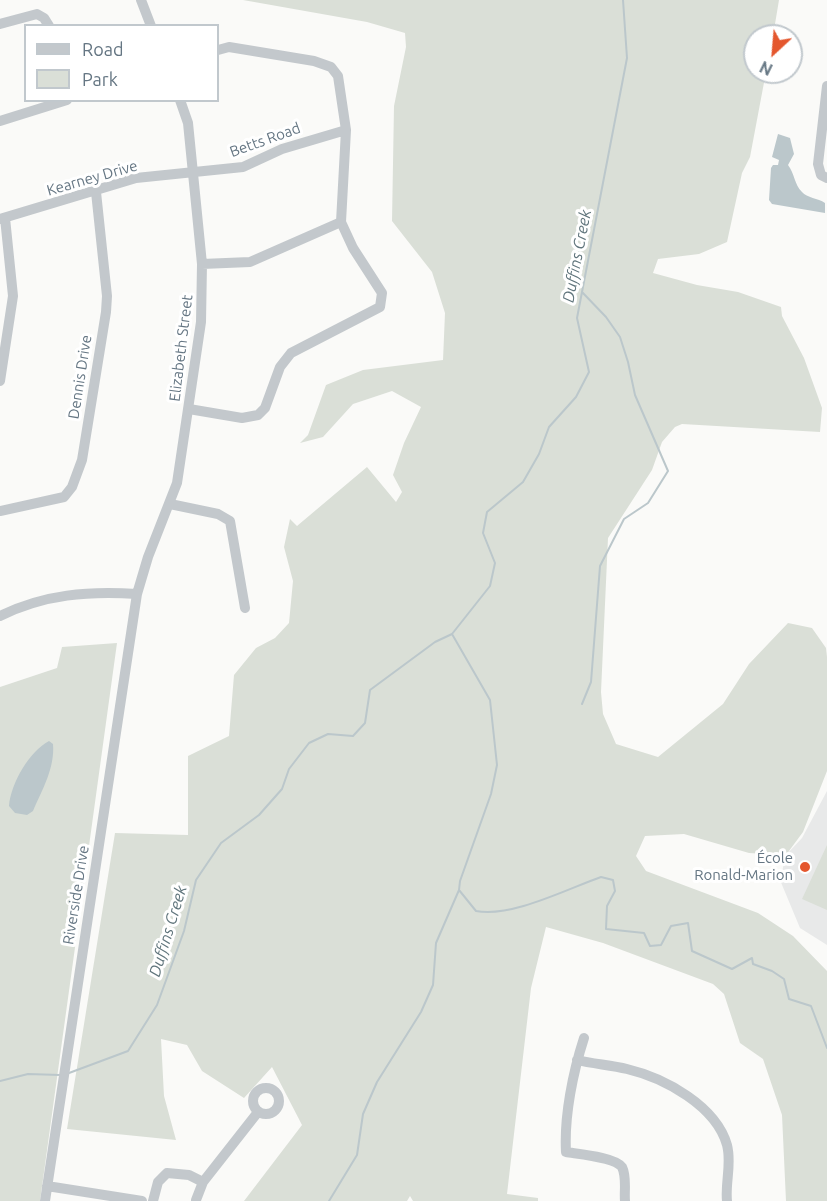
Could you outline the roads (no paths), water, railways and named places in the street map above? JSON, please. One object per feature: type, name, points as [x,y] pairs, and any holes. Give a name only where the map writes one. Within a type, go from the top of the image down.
[{"type":"street","points":[[141,0],[151,24]]},
{"type":"street","points":[[0,24],[37,14],[44,18],[48,24]]},
{"type":"street","points":[[189,409],[242,418],[258,415],[265,408],[280,367],[291,353],[380,307],[382,293],[353,248],[341,222],[346,130],[338,76],[331,67],[314,61],[229,47],[219,50]]},
{"type":"street","points":[[827,86],[818,164],[821,175],[827,178]]},
{"type":"street","points":[[0,121],[61,102]]},
{"type":"street","name":"Elizabeth Street","points":[[137,594],[148,556],[177,483],[201,322],[202,264],[188,123],[181,102]]},
{"type":"street","name":"Betts Road","points":[[193,172],[243,167],[282,148],[346,130]]},
{"type":"street","name":"Kearney Drive","points":[[2,218],[96,192],[136,178],[193,172]]},
{"type":"street","name":"Dennis Drive","points":[[0,511],[64,497],[72,487],[82,460],[106,296],[96,192]]},
{"type":"street","points":[[0,381],[13,296],[2,218]]},
{"type":"street","points":[[202,264],[250,262],[341,222]]},
{"type":"street","points":[[170,504],[218,514],[230,521],[245,608]]},
{"type":"street","points":[[0,616],[21,606],[54,596],[96,592],[137,594]]},
{"type":"street","name":"Riverside Drive","points":[[45,1201],[137,594]]},
{"type":"street","points":[[585,1038],[577,1060],[565,1139],[566,1152],[614,1161],[621,1167],[625,1179],[625,1201]]},
{"type":"street","points":[[577,1060],[644,1074],[669,1085],[706,1111],[720,1126],[727,1144],[730,1157],[727,1201]]},
{"type":"street","points":[[196,1200],[203,1182],[258,1112]]},
{"type":"street","points":[[153,1201],[158,1182],[166,1173],[189,1175],[203,1182]]},
{"type":"street","points":[[47,1186],[142,1201]]},
{"type":"waterway","name":"Duffins Creek","points":[[69,1073],[128,1051],[157,1005],[184,931],[196,880],[221,843],[259,815],[282,789],[289,769],[309,743],[328,734],[353,736],[365,723],[370,690],[435,642],[452,634],[490,586],[495,563],[483,533],[487,512],[523,482],[539,454],[549,427],[576,397],[589,372],[577,318],[627,58],[623,0]]},
{"type":"waterway","points":[[582,292],[606,317],[620,337],[635,395],[668,471],[648,503],[624,519],[600,566],[591,682],[582,704]]},
{"type":"waterway","points":[[329,1201],[357,1155],[363,1114],[377,1082],[421,1012],[433,985],[436,943],[459,890],[460,881],[491,794],[497,765],[490,700],[452,634]]},
{"type":"waterway","points":[[459,890],[476,911],[490,912],[522,906],[601,877],[613,880],[615,891],[607,906],[606,929],[644,933],[650,946],[661,945],[671,926],[688,923],[692,951],[732,969],[752,958],[753,964],[772,971],[784,979],[789,999],[811,1006],[827,1048]]},
{"type":"waterway","name":"Duffins Creek","points":[[0,1081],[28,1074],[60,1075]]},
{"type":"place","name":"École Ronald-Marion","points":[[805,867]]}]
